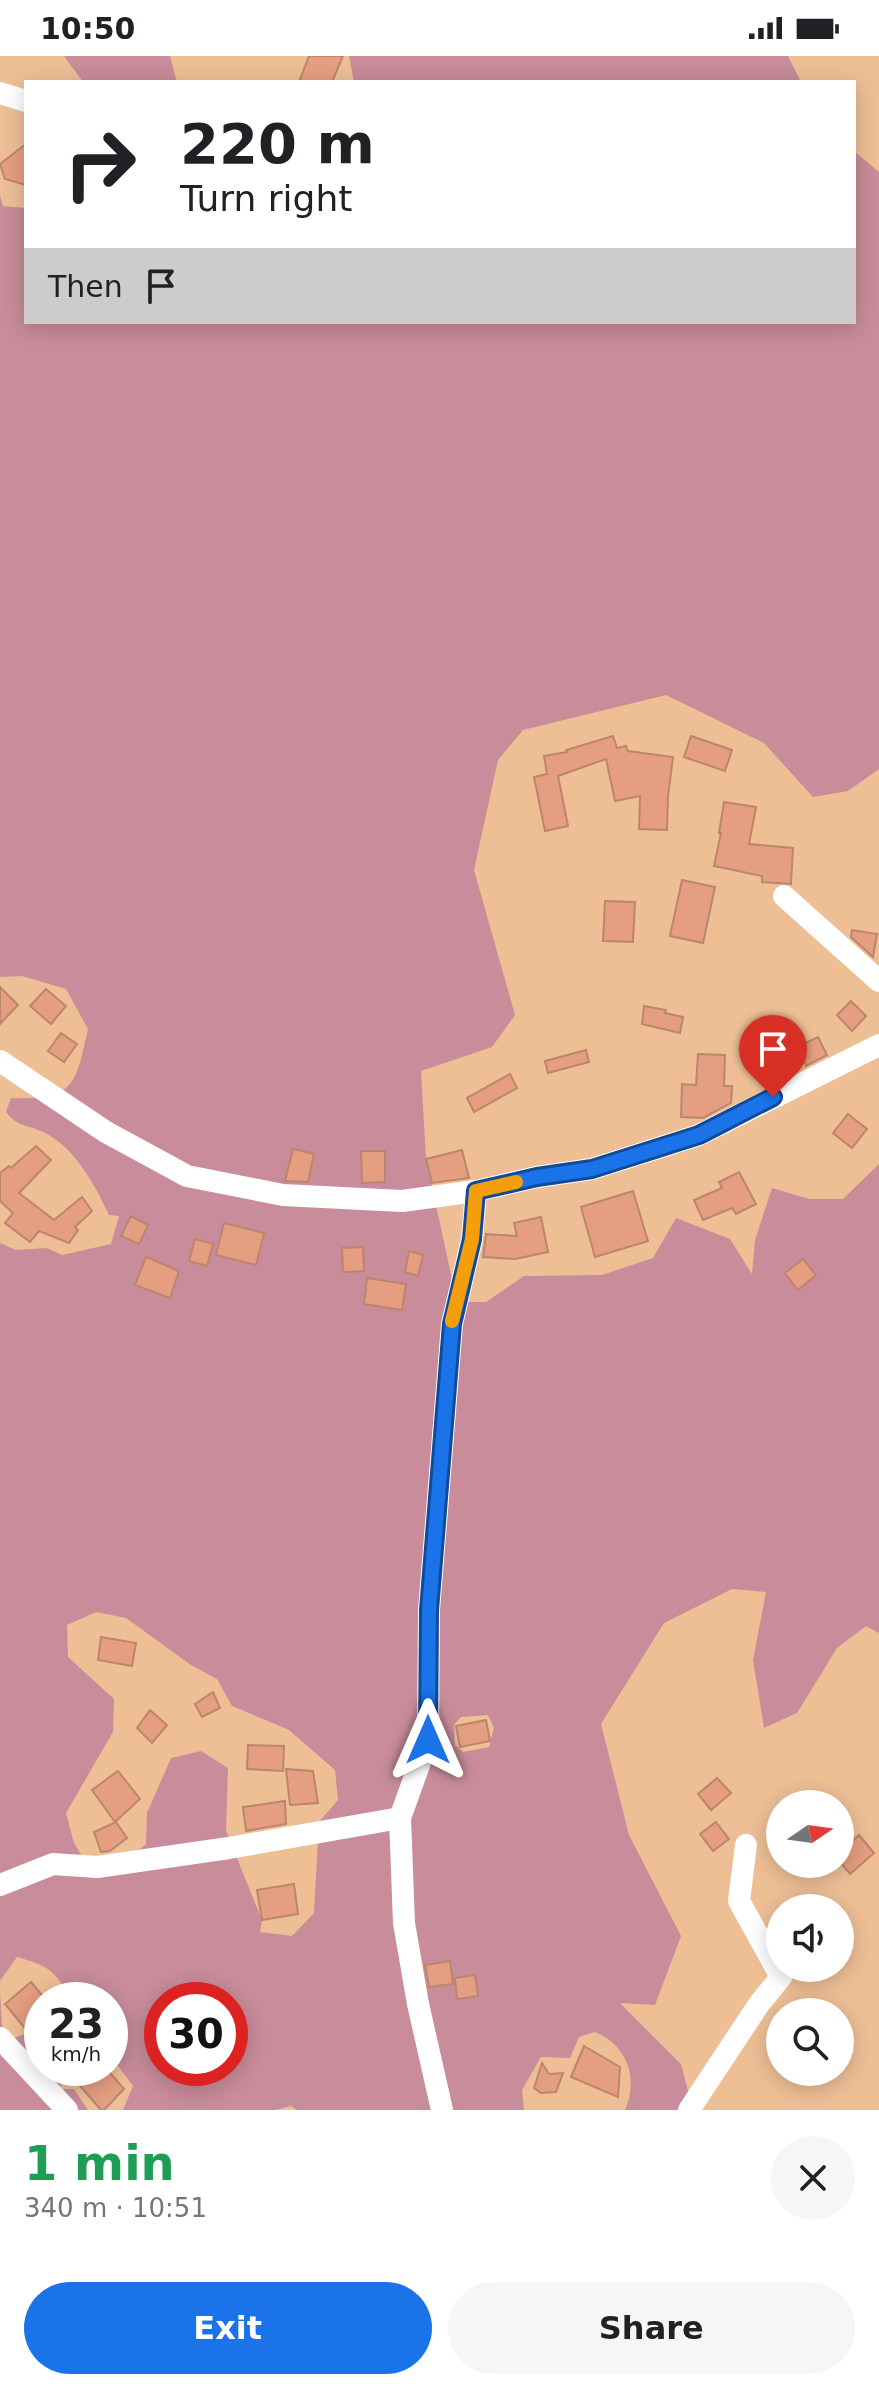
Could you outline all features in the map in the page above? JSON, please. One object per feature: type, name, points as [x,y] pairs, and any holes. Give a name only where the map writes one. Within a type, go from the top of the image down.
[{"type":"street","points":[[0,93],[24,100]]},
{"type":"street","points":[[784,896],[879,981]]},
{"type":"street","points":[[0,1061],[106,1132],[187,1176],[283,1195],[402,1201],[476,1191],[592,1169],[699,1135],[879,1045]]},
{"type":"street","points":[[442,2110],[418,2004],[404,1923],[400,1818],[428,1740],[429,1610],[452,1324],[472,1239],[476,1191]]},
{"type":"street","points":[[0,1885],[53,1864],[97,1867],[400,1818]]},
{"type":"street","points":[[689,2110],[759,2004],[781,1977],[739,1901],[746,1845]]},
{"type":"street","points":[[0,2038],[67,2110]]},
{"type":"shaded area","points":[[64,56],[170,56],[176,80],[82,80]]},
{"type":"shaded area","points":[[349,56],[788,56],[800,80],[354,80]]},
{"type":"shaded area","points":[[856,153],[879,172],[879,769],[848,791],[813,797],[764,743],[666,695],[523,730],[498,760],[474,870],[515,1015],[492,1047],[421,1071],[426,1159],[457,1302],[486,1302],[524,1276],[602,1275],[653,1258],[676,1218],[730,1239],[752,1274],[755,1240],[772,1188],[809,1199],[843,1199],[879,1164],[879,1633],[866,1626],[837,1648],[797,1713],[764,1728],[753,1660],[766,1592],[732,1589],[664,1623],[601,1724],[629,1835],[681,1936],[655,2005],[620,2003],[681,2064],[693,2110],[625,2110],[631,2086],[627,2064],[615,2045],[595,2032],[579,2037],[570,2058],[541,2057],[522,2090],[524,2110],[297,2110],[291,2106],[275,2110],[123,2110],[133,2086],[128,2079],[128,1982],[60,1982],[49,1970],[17,1957],[0,1981],[0,1243],[16,1250],[47,1248],[62,1255],[111,1244],[119,1216],[109,1215],[90,1180],[65,1147],[43,1132],[19,1123],[6,1112],[11,1098],[48,1096],[69,1086],[79,1064],[88,1029],[66,989],[22,976],[0,977],[0,196],[3,206],[24,208],[24,324],[856,324]],"holes":[[[96,1612],[126,1618],[191,1665],[217,1679],[232,1706],[289,1730],[335,1770],[338,1800],[319,1822],[314,1913],[292,1936],[260,1932],[262,1920],[226,1831],[228,1768],[201,1751],[171,1758],[147,1813],[146,1844],[123,1863],[91,1871],[74,1843],[66,1813],[113,1732],[114,1699],[68,1657],[67,1625]],[[488,1715],[494,1728],[489,1747],[463,1752],[455,1745],[454,1725],[461,1717]]]},
{"type":"shaded area","points":[[0,1991],[2,2026],[11,2039],[24,2034],[24,2086],[74,2089],[88,2110],[0,2110]]},
{"type":"building","points":[[309,56],[343,56],[333,80],[300,80]]},
{"type":"building","points":[[24,146],[24,184],[5,179],[0,164]]},
{"type":"building","points":[[613,736],[617,748],[626,746],[628,751],[673,757],[667,830],[639,829],[640,796],[615,801],[606,759],[558,776],[568,826],[545,831],[534,777],[547,774],[544,756],[567,752]]},
{"type":"building","points":[[691,736],[732,750],[725,771],[684,757]]},
{"type":"building","points":[[724,802],[756,807],[749,844],[793,848],[791,884],[762,882],[762,876],[714,866]]},
{"type":"building","points":[[682,880],[715,887],[703,943],[670,936]]},
{"type":"building","points":[[605,901],[635,902],[633,942],[603,941]]},
{"type":"building","points":[[852,930],[877,934],[873,957],[851,937]]},
{"type":"building","points":[[0,987],[18,1005],[0,1024]]},
{"type":"building","points":[[46,989],[66,1006],[51,1024],[30,1006]]},
{"type":"building","points":[[851,1001],[866,1016],[852,1031],[837,1015]]},
{"type":"building","points":[[644,1006],[683,1017],[680,1033],[642,1024]]},
{"type":"building","points":[[61,1033],[77,1044],[64,1062],[48,1051]]},
{"type":"building","points":[[818,1037],[827,1055],[806,1066],[797,1047]]},
{"type":"building","points":[[586,1050],[589,1062],[548,1073],[545,1061]]},
{"type":"building","points":[[698,1054],[725,1055],[724,1086],[732,1086],[731,1103],[703,1118],[681,1117],[682,1084],[696,1085]]},
{"type":"building","points":[[510,1074],[517,1088],[474,1112],[467,1098]]},
{"type":"building","points":[[848,1114],[867,1129],[852,1148],[833,1133]]},
{"type":"building","points":[[36,1146],[51,1160],[19,1193],[54,1220],[82,1197],[92,1211],[75,1227],[78,1230],[69,1243],[39,1231],[30,1242],[5,1223],[13,1213],[0,1201],[0,1173],[9,1166],[11,1168]]},
{"type":"building","points":[[293,1149],[314,1154],[308,1182],[285,1181]]},
{"type":"building","points":[[462,1150],[469,1178],[432,1183],[426,1159]]},
{"type":"building","points":[[361,1151],[385,1151],[385,1182],[362,1183]]},
{"type":"building","points":[[739,1172],[756,1204],[736,1214],[732,1208],[703,1220],[694,1200],[722,1188],[719,1182]]},
{"type":"building","points":[[633,1191],[648,1241],[595,1257],[581,1207]]},
{"type":"building","points":[[131,1216],[148,1225],[139,1244],[121,1236]]},
{"type":"building","points":[[541,1217],[548,1252],[515,1259],[483,1257],[486,1234],[517,1236],[514,1223]]},
{"type":"building","points":[[224,1223],[264,1233],[256,1265],[216,1255]]},
{"type":"building","points":[[195,1239],[213,1244],[207,1266],[189,1261]]},
{"type":"building","points":[[363,1247],[364,1271],[343,1272],[342,1248]]},
{"type":"building","points":[[409,1251],[423,1255],[418,1276],[405,1272]]},
{"type":"building","points":[[146,1257],[179,1271],[170,1298],[135,1285]]},
{"type":"building","points":[[803,1259],[816,1275],[798,1290],[785,1273]]},
{"type":"building","points":[[367,1278],[406,1284],[402,1310],[364,1304]]},
{"type":"building","points":[[101,1637],[136,1643],[132,1666],[98,1660]]},
{"type":"building","points":[[213,1692],[220,1708],[202,1717],[195,1704]]},
{"type":"building","points":[[150,1710],[167,1725],[152,1743],[137,1728]]},
{"type":"building","points":[[486,1720],[490,1741],[460,1747],[456,1726]]},
{"type":"building","points":[[248,1745],[284,1746],[283,1771],[247,1769]]},
{"type":"building","points":[[286,1769],[313,1771],[318,1803],[290,1805]]},
{"type":"building","points":[[118,1771],[140,1799],[115,1822],[92,1790]]},
{"type":"building","points":[[717,1778],[731,1793],[711,1810],[698,1794]]},
{"type":"building","points":[[285,1801],[286,1824],[246,1831],[243,1807]]},
{"type":"building","points":[[116,1822],[127,1838],[110,1851],[101,1852],[94,1832]]},
{"type":"building","points":[[716,1822],[729,1839],[713,1851],[700,1834]]},
{"type":"building","points":[[859,1835],[874,1853],[854,1870],[854,1839]]},
{"type":"building","points":[[294,1884],[298,1914],[262,1920],[257,1890]]},
{"type":"building","points":[[450,1961],[453,1984],[429,1987],[425,1965]]},
{"type":"building","points":[[475,1975],[478,1996],[457,1999],[455,1978]]},
{"type":"building","points":[[24,1988],[24,2027],[5,2004]]},
{"type":"building","points":[[584,2046],[620,2067],[618,2097],[571,2077]]},
{"type":"building","points":[[542,2063],[549,2074],[563,2073],[556,2092],[541,2093],[534,2088]]},
{"type":"building","points":[[80,2086],[121,2086],[124,2089],[101,2110]]},
{"type":"slow traffic","points":[[452,1321],[472,1239],[476,1191],[516,1182]]},
{"type":"route","points":[[428,1740],[429,1610],[452,1324],[472,1239],[476,1191],[592,1169],[699,1135],[773,1097]]}]
